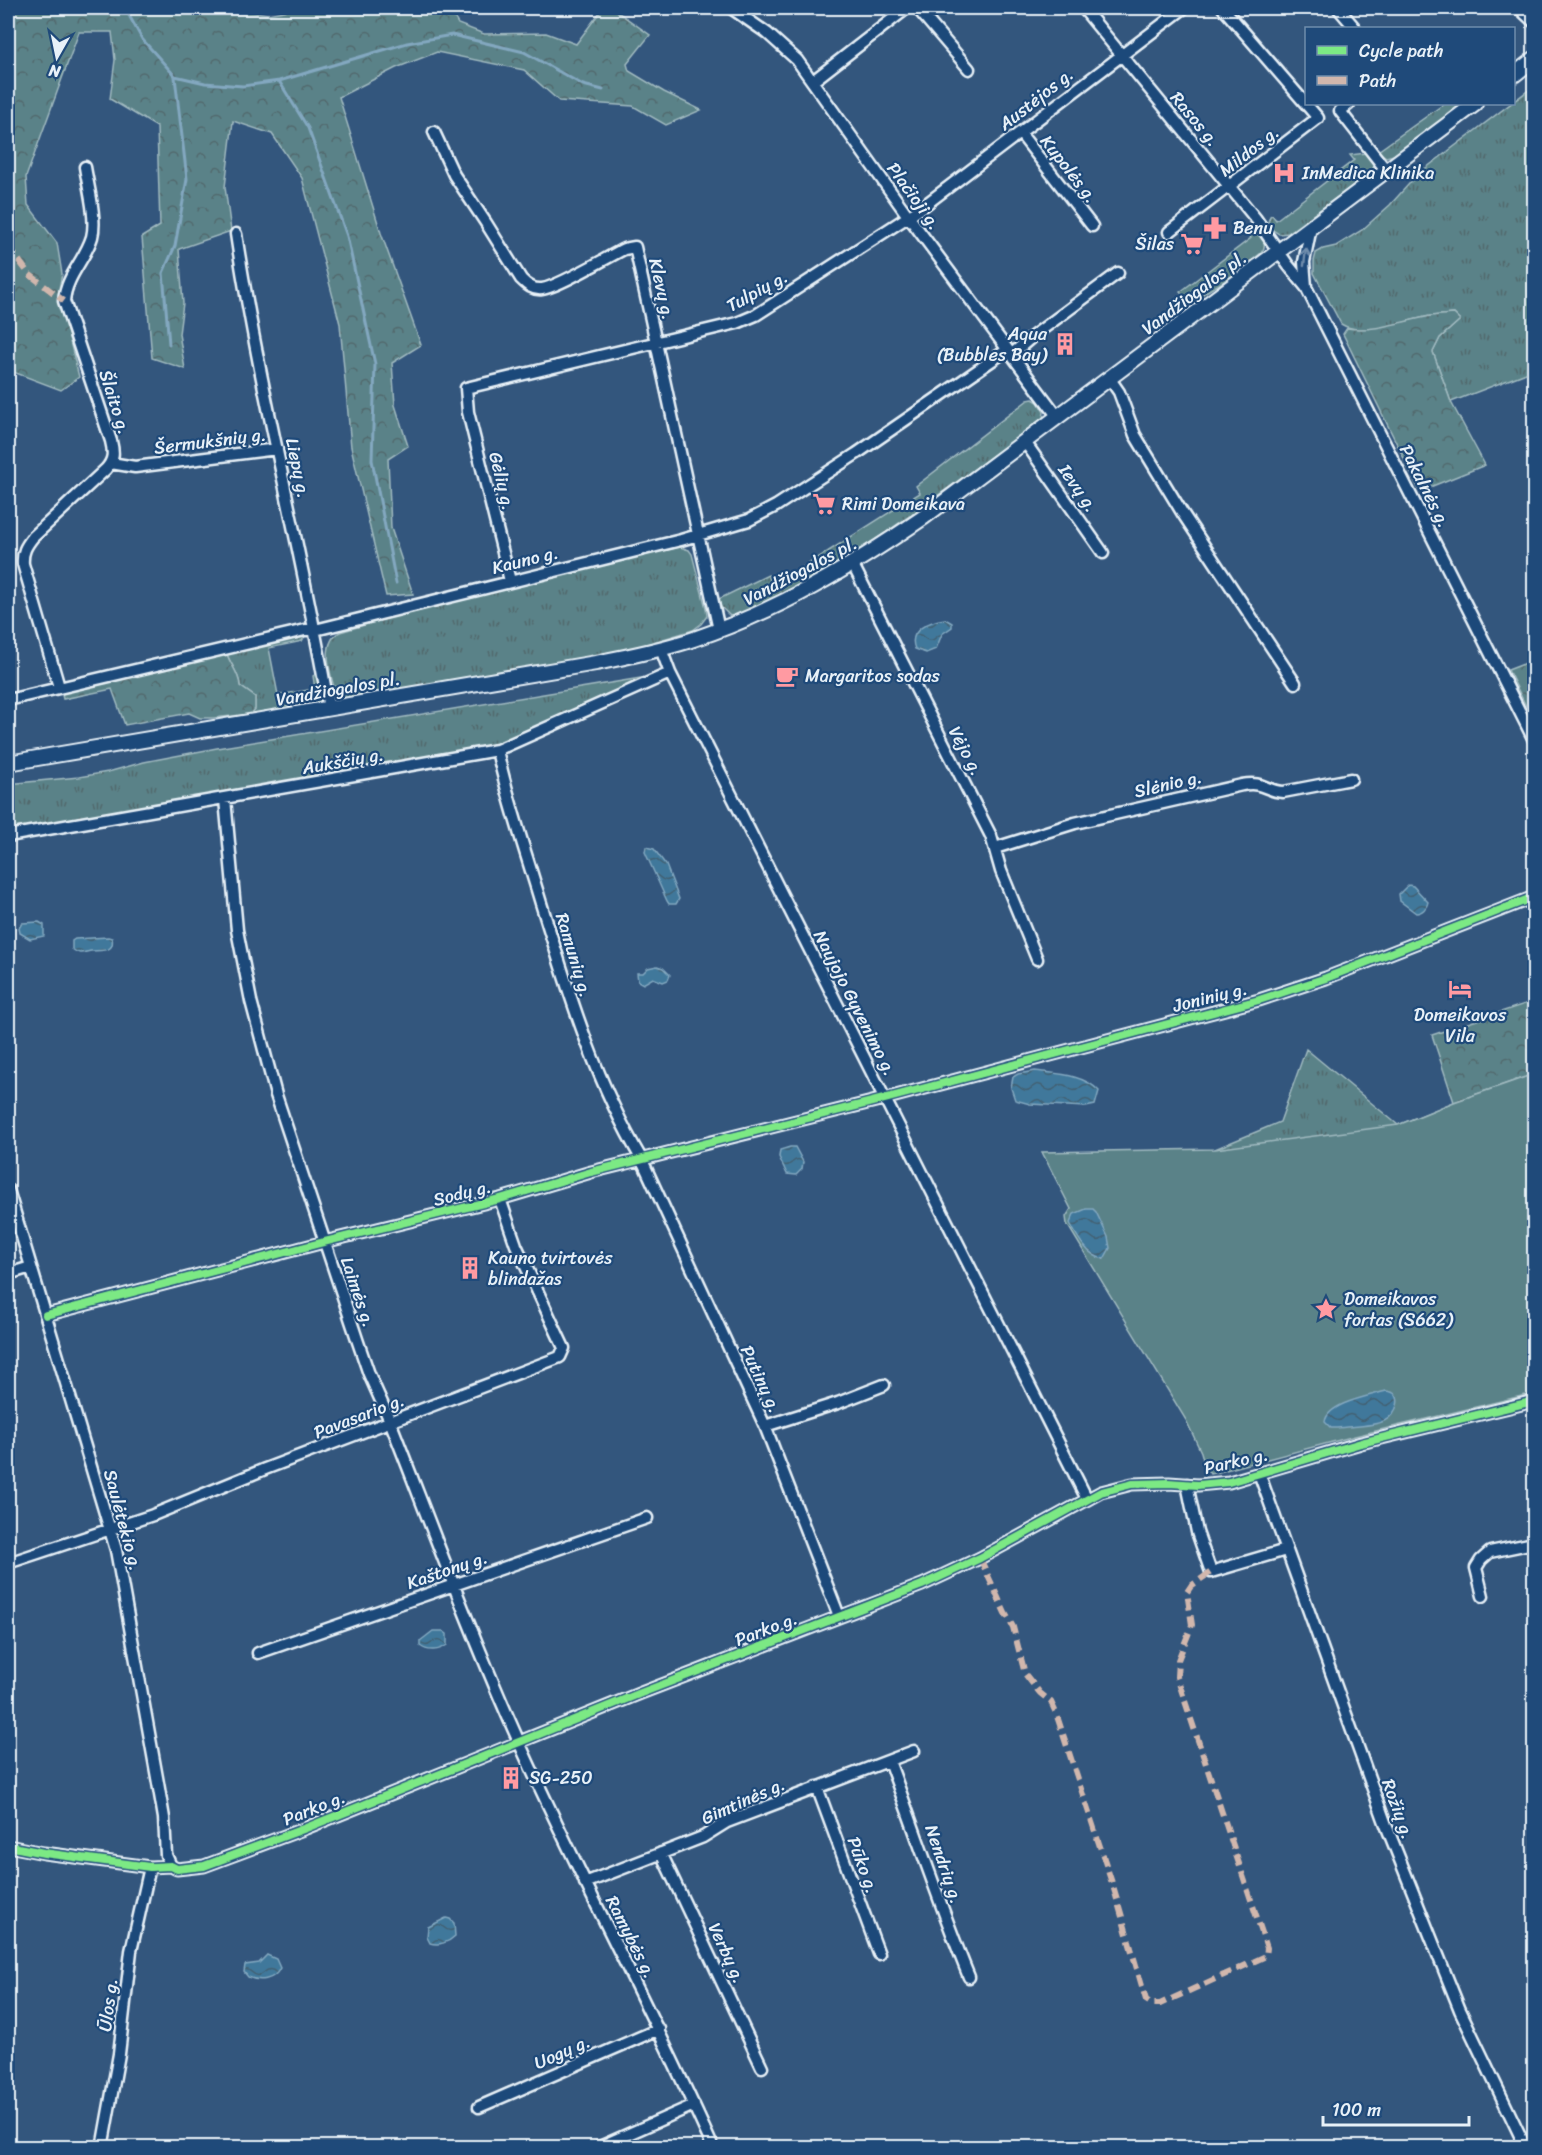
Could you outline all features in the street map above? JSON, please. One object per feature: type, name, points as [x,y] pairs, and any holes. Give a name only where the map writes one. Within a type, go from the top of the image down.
[{"type":"main road","points":[[1515,74],[1534,59]]},
{"type":"main road","name":"Vandžiogalos pl.","points":[[8,763],[575,667],[661,649],[719,630],[769,610],[853,565],[924,517],[1474,105]]},
{"type":"street","name":"Plačioji g.","points":[[731,8],[753,21],[797,60],[908,216],[1058,417]]},
{"type":"street","points":[[813,81],[907,8]]},
{"type":"street","points":[[917,8],[969,69]]},
{"type":"street","name":"Rasos g.","points":[[1083,8],[1230,186],[1279,251]]},
{"type":"street","name":"Austėjos g.","points":[[908,216],[1184,8]]},
{"type":"street","name":"Mildos g.","points":[[1223,8],[1305,103]]},
{"type":"street","points":[[1338,8],[1354,27]]},
{"type":"street","points":[[1519,8],[1534,22]]},
{"type":"street","name":"Mildos g.","points":[[1169,232],[1318,118],[1307,105]]},
{"type":"street","points":[[1348,105],[1340,111],[1386,170]]},
{"type":"street","name":"Klevų g.","points":[[434,132],[454,175],[521,279],[528,285],[536,289],[552,286],[624,249],[635,247],[719,630]]},
{"type":"street","name":"Kupolės g.","points":[[1020,133],[1092,226]]},
{"type":"street","name":"Šlaito g.","points":[[59,687],[23,564],[23,552],[33,537],[111,463],[113,450],[111,441],[64,301],[65,291],[93,234],[85,167]]},
{"type":"street","name":"Tulpių g.","points":[[466,388],[737,323],[756,315],[908,216]]},
{"type":"street","points":[[1306,287],[1304,262],[1311,227]]},
{"type":"street","name":"Liepų g.","points":[[236,234],[329,709]]},
{"type":"street","name":"Pakalnės g.","points":[[1279,251],[1306,287],[1534,740]]},
{"type":"street","points":[[1009,353],[1118,273]]},
{"type":"street","name":"Kauno g.","points":[[8,700],[305,630],[315,630],[698,535],[749,520],[776,506],[1009,353]]},
{"type":"street","points":[[1110,379],[1119,392],[1135,435],[1183,514],[1295,683]]},
{"type":"street","name":"Gėlių g.","points":[[466,388],[468,412],[510,581]]},
{"type":"street","name":"Ievų g.","points":[[1025,442],[1103,553]]},
{"type":"street","name":"Šermukšnių g.","points":[[111,463],[135,467],[277,449]]},
{"type":"street","name":"Vėjo g.","points":[[853,565],[991,836],[1001,871],[1037,959]]},
{"type":"street","name":"Naujojo Gyvenimo g.","points":[[661,649],[670,673],[884,1099],[1088,1499]]},
{"type":"street","name":"Aukščių g.","points":[[8,836],[497,750],[670,673]]},
{"type":"street","name":"Ramunių g.","points":[[497,750],[514,818],[579,1024],[598,1073],[642,1160]]},
{"type":"street","name":"Slėnio g.","points":[[995,848],[1075,823],[1242,784],[1259,783],[1282,792],[1351,778]]},
{"type":"street","name":"Laimės g.","points":[[225,799],[237,930],[251,1001],[276,1095],[369,1374],[518,1741]]},
{"type":"street","name":"Joninių g.","points":[[884,1099],[1259,1000],[1326,978],[1534,897]]},
{"type":"street","name":"Sodų g.","points":[[46,1315],[884,1099]]},
{"type":"street","name":"Putinų g.","points":[[642,1160],[765,1426],[839,1616]]},
{"type":"street","name":"Saulėtekio g.","points":[[8,1190],[111,1531],[132,1629],[164,1818],[166,1855],[171,1866]]},
{"type":"street","name":"Pavasario g.","points":[[8,1563],[111,1531],[390,1421],[557,1359],[563,1354],[564,1348],[516,1245],[500,1199]]},
{"type":"street","points":[[8,1274],[31,1267]]},
{"type":"street","points":[[765,1426],[838,1403],[885,1385]]},
{"type":"street","name":"Parko g.","points":[[8,1846],[150,1867],[171,1866],[177,1869],[210,1864],[306,1828],[518,1741],[922,1585],[958,1569],[1101,1492],[1132,1484],[1212,1484],[1259,1473],[1360,1443],[1534,1401]]},
{"type":"street","name":"Rožių g.","points":[[1259,1473],[1386,1825],[1455,1999],[1526,2148]]},
{"type":"street","points":[[1187,1484],[1197,1532],[1211,1572],[1286,1550]]},
{"type":"street","name":"Kaštonų g.","points":[[258,1653],[647,1518]]},
{"type":"street","points":[[1483,1596],[1476,1568],[1486,1554],[1534,1543]]},
{"type":"street","name":"Ramybės g.","points":[[518,1741],[585,1883],[659,2029],[712,2148]]},
{"type":"street","name":"Gimtinės g.","points":[[585,1883],[703,1837],[727,1822],[914,1751]]},
{"type":"street","name":"Nendrių g.","points":[[889,1761],[942,1911],[969,1977]]},
{"type":"street","name":"Pūko g.","points":[[817,1787],[879,1954]]},
{"type":"street","name":"Verbų g.","points":[[661,1853],[762,2067]]},
{"type":"street","name":"Ūlos g.","points":[[102,2148],[119,2054],[131,1951],[150,1867]]},
{"type":"street","name":"Uogų g.","points":[[479,2107],[659,2029]]},
{"type":"street","points":[[597,2148],[694,2105]]},
{"type":"green space","points":[[8,8],[241,8],[244,11],[268,14],[299,8],[449,8],[458,24],[484,34],[546,33],[576,44],[603,8],[612,8],[650,35],[627,64],[629,71],[701,110],[666,125],[633,106],[559,101],[524,70],[437,52],[396,68],[339,97],[381,233],[421,345],[392,363],[395,405],[408,446],[388,459],[391,528],[413,594],[386,596],[351,447],[340,324],[302,178],[272,134],[233,121],[225,187],[231,231],[179,249],[183,303],[179,334],[185,369],[152,358],[142,237],[160,226],[157,127],[110,99],[115,60],[112,32],[79,32],[26,177],[28,205],[57,243],[62,274],[58,294],[79,377],[61,390],[8,370]]},
{"type":"green space","points":[[1534,86],[1534,370],[1451,402],[1433,352],[1440,338],[1460,320],[1454,314],[1435,315],[1382,328],[1360,330],[1350,328],[1341,324],[1314,273],[1314,261],[1316,253],[1336,246],[1362,230],[1390,205],[1418,174],[1509,105],[1515,105],[1515,100]]},
{"type":"green space","points":[[1443,105],[1462,105],[1394,155],[1386,157],[1378,151]]},
{"type":"green space","points":[[1366,153],[1376,163],[1370,173],[1288,233],[1279,234],[1270,228],[1268,222],[1270,216],[1272,215],[1276,220],[1354,160],[1350,155]]},
{"type":"green space","points":[[1253,229],[1263,240],[1264,246],[1261,253],[1231,277],[1196,298],[1190,300],[1188,296],[1185,297],[1180,292],[1251,238],[1247,232]]},
{"type":"green space","points":[[1454,314],[1460,320],[1440,338],[1433,352],[1451,402],[1485,465],[1420,491],[1343,334],[1347,328],[1377,328],[1429,316]]},
{"type":"green space","points":[[1033,399],[1038,402],[1044,412],[1043,418],[1038,423],[865,546],[805,583],[759,607],[730,616],[720,606],[719,599],[768,575],[771,581],[802,568],[920,493],[916,486],[1028,400]]},
{"type":"green space","points":[[680,547],[689,550],[692,554],[706,608],[707,616],[693,630],[627,650],[346,698],[336,693],[329,668],[328,651],[330,643],[340,632],[483,591]]},
{"type":"green space","points":[[306,634],[302,641],[269,648],[278,695],[315,689],[313,676],[315,675],[321,700],[251,714],[255,709],[255,697],[240,686],[238,676],[225,648]]},
{"type":"green space","points":[[225,648],[238,676],[240,686],[255,697],[255,709],[251,714],[200,718],[189,713],[125,725],[112,689],[63,699],[61,691],[143,671],[153,671]]},
{"type":"green space","points":[[1534,660],[1534,722],[1508,670]]},
{"type":"green space","points":[[641,678],[617,698],[497,750],[8,836],[8,784],[79,777],[217,748]]},
{"type":"green space","points":[[1534,1001],[1534,1074],[1454,1102],[1432,1035]]},
{"type":"green space","points":[[1306,1049],[1398,1125],[1454,1102],[1534,1074],[1232,1208],[1215,1149],[1280,1122]]},
{"type":"green space","name":"Domeikavos fortas (S662)","points":[[1534,1074],[1534,1393],[1355,1436],[1211,1474],[1206,1470],[1201,1452],[1186,1420],[1067,1224],[1066,1217],[1071,1209],[1042,1152],[1215,1149],[1398,1125],[1454,1102]]},
{"type":"water","points":[[945,619],[952,623],[952,627],[942,634],[936,649],[926,653],[915,649],[914,637],[921,628]]},
{"type":"water","points":[[646,847],[654,849],[666,865],[679,899],[676,904],[669,904],[667,901],[645,852]]},
{"type":"water","points":[[1408,885],[1413,886],[1428,902],[1420,912],[1416,913],[1400,901],[1399,894]]},
{"type":"water","points":[[39,922],[44,925],[44,936],[30,939],[20,933],[19,928],[22,923]]},
{"type":"water","points":[[112,938],[112,943],[106,950],[81,953],[72,949],[72,941],[75,939]]},
{"type":"water","points":[[657,966],[670,975],[668,980],[663,982],[653,978],[643,984],[638,981],[637,973],[643,973],[648,968]]},
{"type":"water","points":[[1035,1071],[1086,1081],[1099,1091],[1095,1105],[1086,1107],[1030,1104],[1015,1100],[1011,1088],[1013,1077]]},
{"type":"water","points":[[795,1147],[803,1162],[802,1169],[796,1175],[787,1174],[779,1157],[780,1150]]},
{"type":"water","points":[[1093,1209],[1096,1212],[1108,1237],[1110,1248],[1104,1259],[1088,1250],[1070,1223],[1074,1214]]},
{"type":"water","points":[[1386,1391],[1392,1392],[1398,1399],[1393,1414],[1384,1421],[1337,1428],[1331,1428],[1325,1422],[1327,1415],[1341,1405]]},
{"type":"water","points":[[433,1631],[443,1631],[447,1634],[447,1645],[434,1650],[420,1646],[420,1641]]},
{"type":"water","points":[[446,1918],[454,1923],[455,1936],[444,1943],[430,1943],[427,1937],[428,1927]]},
{"type":"water","points":[[267,1955],[276,1959],[280,1968],[274,1976],[257,1980],[248,1977],[244,1972],[245,1965],[259,1963]]},
{"type":"waterway","points":[[125,8],[142,39],[175,76],[205,83],[243,86],[279,81],[407,43],[452,35],[524,52],[583,85],[603,90]]},
{"type":"waterway","points":[[169,344],[163,273],[175,246],[187,179],[175,77]]},
{"type":"waterway","points":[[279,81],[308,128],[347,236],[375,364],[372,460],[396,583]]},
{"type":"marked path","points":[[8,246],[29,274],[64,301]]},
{"type":"marked path","points":[[980,1558],[1013,1627],[1025,1674],[1040,1693],[1051,1702],[1056,1713],[1114,1889],[1146,2000],[1152,2004],[1160,2004],[1266,1956],[1267,1948],[1177,1677],[1178,1660],[1192,1625],[1187,1592],[1191,1586],[1211,1572]]},
{"type":"cycle path","points":[[46,1315],[324,1242],[500,1199],[591,1172],[884,1099],[1259,1000],[1326,978],[1534,897]]},
{"type":"cycle path","points":[[8,1846],[150,1867],[171,1866],[177,1869],[204,1866],[306,1828],[641,1693],[922,1585],[980,1558],[1101,1492],[1132,1484],[1198,1485],[1229,1482],[1361,1443],[1534,1401]]},
{"type":"place","name":"InMedica Klinika","points":[[1284,173]]},
{"type":"place","name":"Benu","points":[[1215,228]]},
{"type":"place","name":"Šilas","points":[[1192,244]]},
{"type":"place","name":"Aqua (Bubbles Bay)","points":[[1065,344]]},
{"type":"place","name":"Rimi Domeikava","points":[[824,504]]},
{"type":"place","name":"Margaritos sodas","points":[[787,676]]},
{"type":"place","name":"Domeikavos Vila","points":[[1460,989]]},
{"type":"place","name":"Kauno tvirtovės blindažas","points":[[470,1268]]},
{"type":"place","name":"Domeikavos fortas (S662)","points":[[1326,1309]]},
{"type":"place","name":"SG-250","points":[[511,1778]]}]
